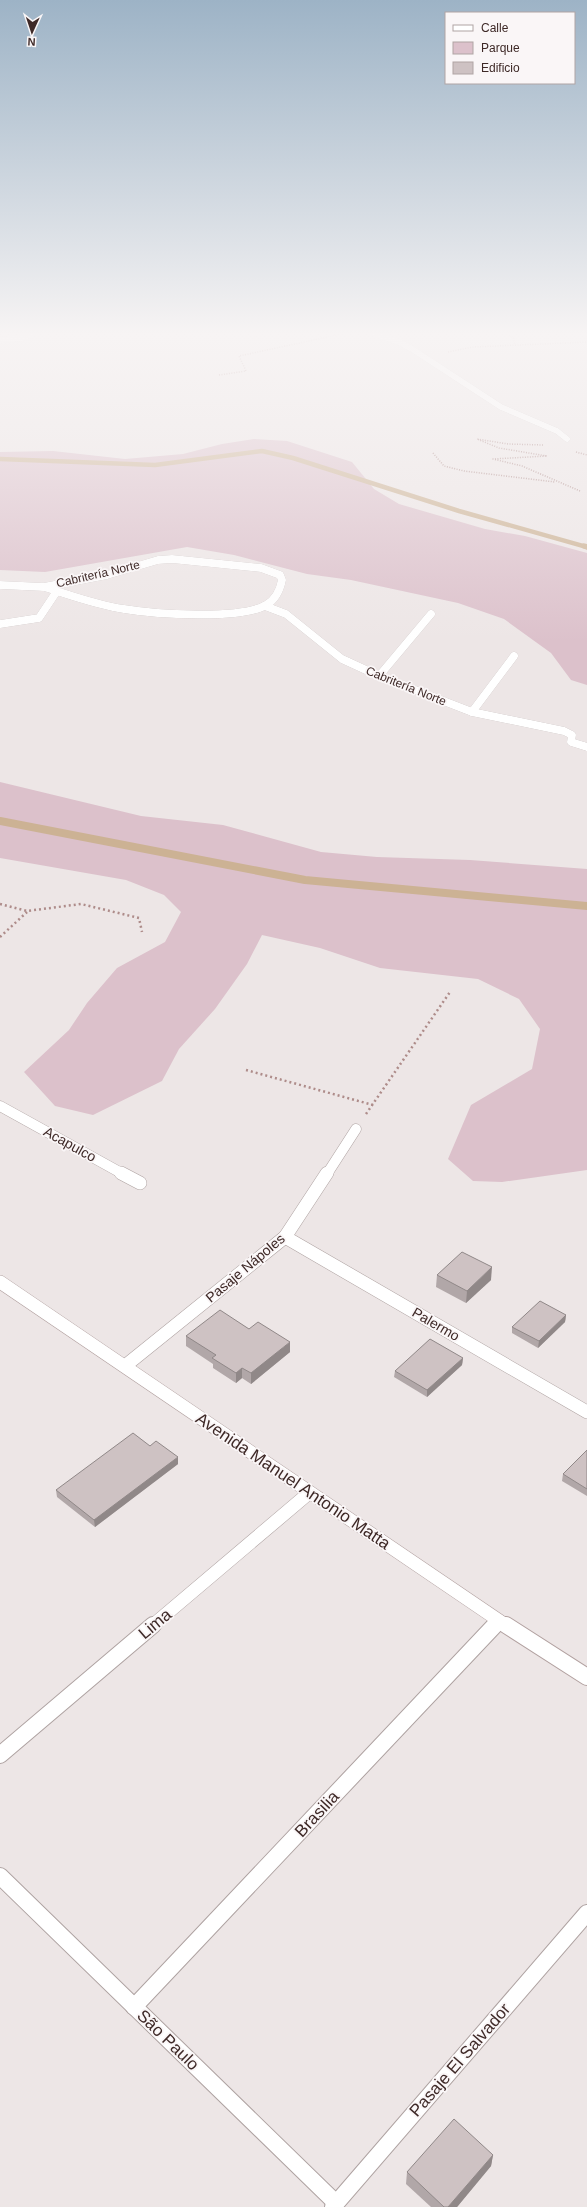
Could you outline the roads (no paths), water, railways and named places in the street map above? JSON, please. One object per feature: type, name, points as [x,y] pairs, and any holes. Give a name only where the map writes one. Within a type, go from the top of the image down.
[{"type":"street","points":[[563,436],[568,439]]},
{"type":"street","name":"Cabritería Norte","points":[[0,585],[44,587],[107,574],[158,560],[188,559],[261,568],[280,575],[282,580],[273,600],[265,606],[232,612],[147,611],[102,604],[44,587]]},
{"type":"street","points":[[0,624],[39,618],[57,591]]},
{"type":"street","name":"Cabritería Norte","points":[[265,606],[286,614],[342,659],[379,676],[472,712],[564,731],[572,735],[571,742],[587,747]]},
{"type":"street","points":[[379,676],[431,614]]},
{"type":"street","points":[[472,712],[514,656]]},
{"type":"street","name":"Acapulco","points":[[0,1106],[140,1183]]},
{"type":"street","name":"Pasaje Nápoles","points":[[125,1366],[285,1237],[356,1130]]},
{"type":"street","name":"Palermo","points":[[285,1237],[587,1412]]},
{"type":"street","name":"Avenida Manuel Antonio Matta","points":[[0,1282],[499,1621],[587,1676]]},
{"type":"street","name":"Lima","points":[[0,1755],[309,1493]]},
{"type":"street","name":"Brasilia","points":[[134,2007],[499,1621]]},
{"type":"street","name":"São Paulo","points":[[0,1876],[334,2205]]},
{"type":"street","name":"Pasaje El Salvador","points":[[334,2205],[587,1913]]},
{"type":"waterway","points":[[0,459],[155,465],[262,451],[293,458],[459,511],[587,547],[584,546]]},
{"type":"waterway","points":[[3,821],[0,821],[305,880],[587,906]]}]
